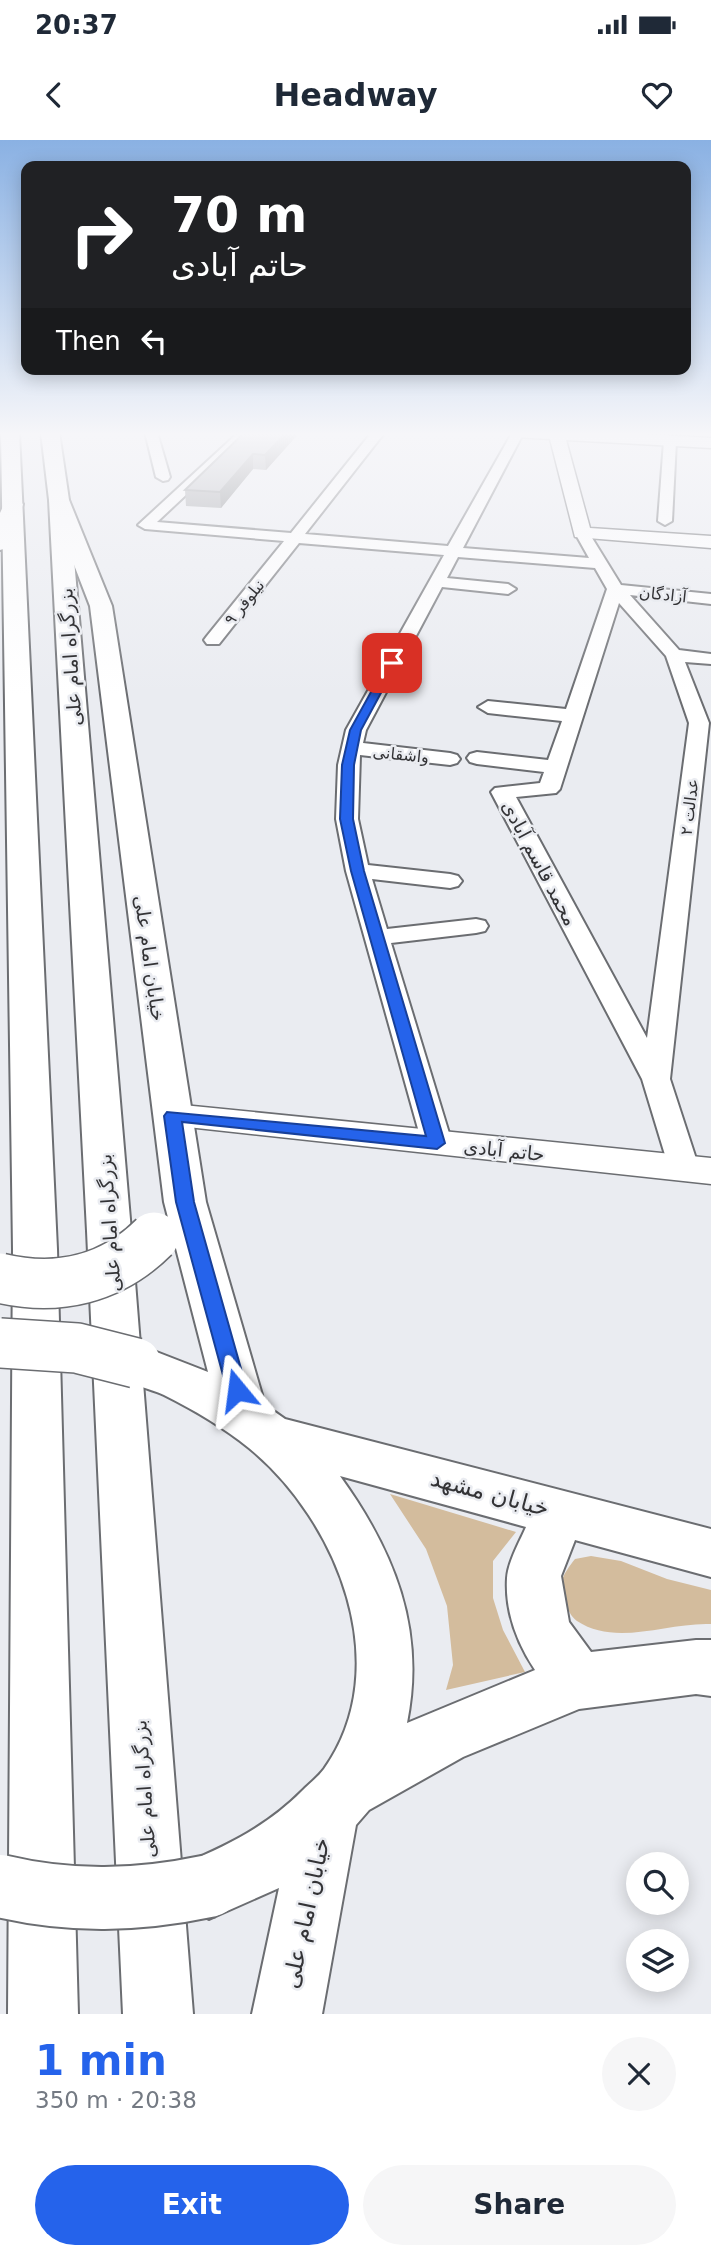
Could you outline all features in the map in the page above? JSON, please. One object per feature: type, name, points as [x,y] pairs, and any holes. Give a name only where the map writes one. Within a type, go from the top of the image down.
[{"type":"main road","name":"بزرگراه امام علی","points":[[60,519],[109,1231],[158,2014]]},
{"type":"main road","name":"خیابان امام علی","points":[[67,519],[101,606],[185,1202],[257,1427]]},
{"type":"main road","points":[[7,524],[35,1249],[43,2014]]},
{"type":"main road","points":[[0,1278],[20,1284],[52,1286],[98,1275],[129,1259],[154,1237],[185,1202]]},
{"type":"main road","points":[[0,1343],[68,1347],[136,1363],[192,1386],[257,1427],[313,1479],[343,1520],[362,1555],[382,1613],[386,1662],[383,1703],[364,1760],[338,1800],[303,1836],[274,1856],[209,1886],[172,1895],[113,1901],[53,1898],[0,1886]]},
{"type":"main road","name":"خیابان مشهد","points":[[257,1427],[711,1553]]},
{"type":"main road","points":[[559,1511],[534,1576],[542,1632],[578,1681]]},
{"type":"main road","points":[[338,1800],[442,1736],[578,1681],[696,1667],[711,1668]]},
{"type":"main road","name":"خیابان امام علی","points":[[287,2014],[289,1994],[338,1800]]},
{"type":"street","points":[[150,519],[145,524],[599,564]]},
{"type":"street","name":"نیلوفر ۹","points":[[213,640],[311,519]]},
{"type":"street","points":[[437,1143],[358,871],[346,819],[348,765],[356,730],[470,519]]},
{"type":"street","points":[[579,519],[582,533],[711,542]]},
{"type":"street","name":"عدالت ۲","points":[[582,533],[615,589],[674,655],[705,724],[656,1079]]},
{"type":"street","points":[[437,582],[508,589]]},
{"type":"street","name":"آزادگان","points":[[615,589],[711,599]]},
{"type":"street","name":"محمد قاسم آبادی","points":[[615,589],[549,789],[502,792],[656,1079],[698,1170]]},
{"type":"street","points":[[674,655],[711,659]]},
{"type":"street","points":[[488,708],[573,716]]},
{"type":"street","name":"واشقانی","points":[[352,748],[450,759]]},
{"type":"street","points":[[477,758],[556,767]]},
{"type":"street","points":[[358,871],[450,881]]},
{"type":"street","points":[[376,928],[446,911]]},
{"type":"street","points":[[376,928],[476,926]]},
{"type":"street","name":"حاتم آبادی","points":[[173,1116],[698,1170]]},
{"type":"shaded area","points":[[390,1494],[516,1532],[493,1561],[493,1598],[503,1630],[525,1672],[446,1690],[453,1665],[447,1606],[426,1549]]},
{"type":"shaded area","points":[[591,1556],[621,1561],[667,1579],[711,1590],[711,1624],[625,1633],[592,1629],[577,1621],[562,1597],[561,1585],[575,1559]]},
{"type":"route","points":[[237,1390],[185,1202],[173,1116],[437,1143],[358,871],[346,819],[348,765],[356,730],[392,663]]}]
